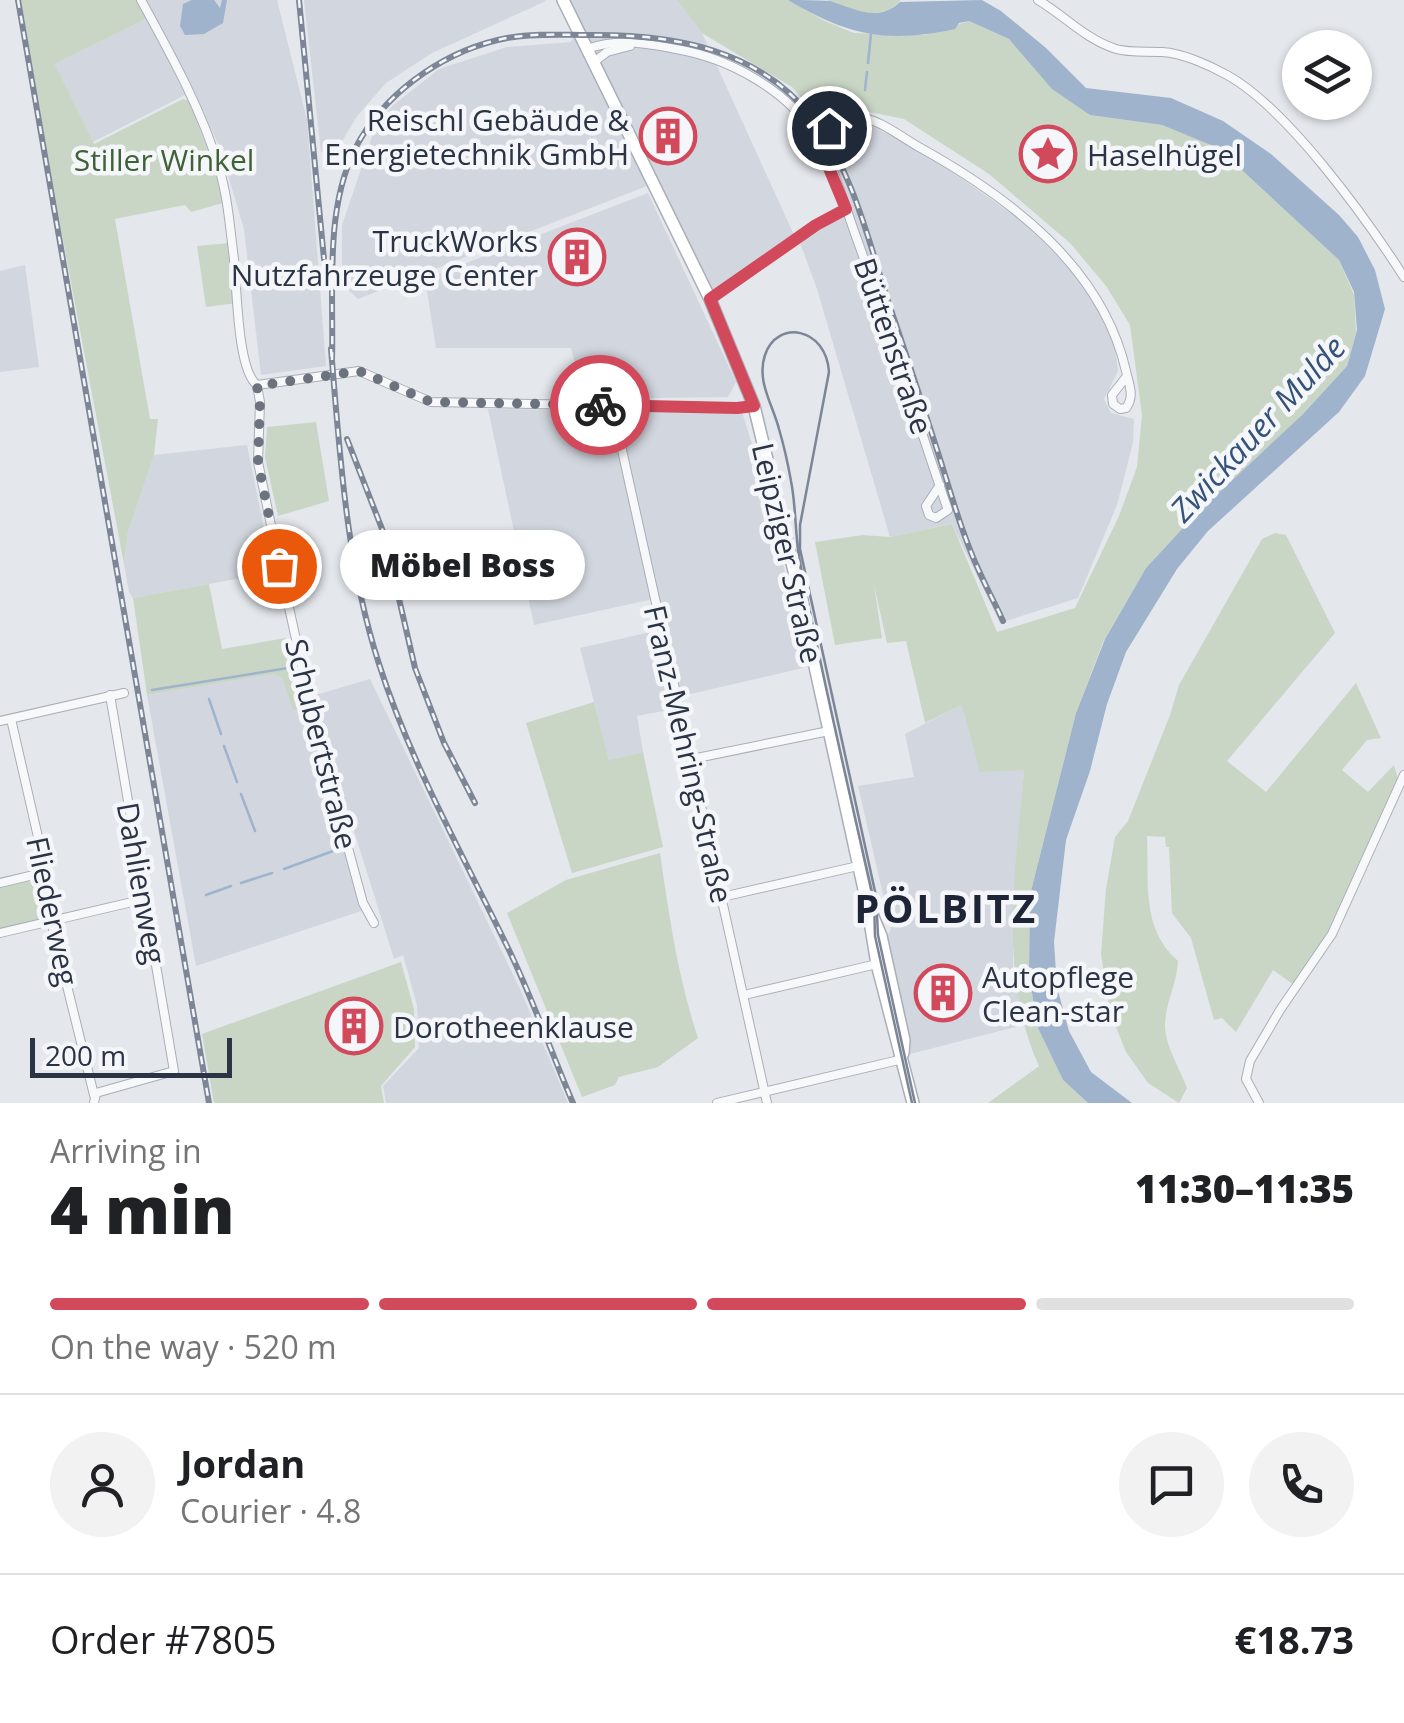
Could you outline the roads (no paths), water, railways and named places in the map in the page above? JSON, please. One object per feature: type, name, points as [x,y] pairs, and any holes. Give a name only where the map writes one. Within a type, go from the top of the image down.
[{"type":"street","name":"Schubertstraße","points":[[142,0],[204,127],[220,169],[244,357],[260,402],[258,462],[301,670],[364,903],[374,923]]},
{"type":"street","name":"Leipziger Straße","points":[[563,0],[710,299],[754,406],[867,903],[877,964],[913,1103]]},
{"type":"street","points":[[1038,0],[1092,40],[1121,51],[1167,52],[1224,73],[1248,88],[1326,171],[1404,277]]},
{"type":"street","name":"Büttenstraße","points":[[586,49],[619,41],[686,50],[738,70],[781,97],[816,137],[846,209],[940,484]]},
{"type":"street","name":"Büttenstraße","points":[[593,63],[621,47],[644,44]]},
{"type":"street","points":[[816,137],[848,118],[869,120],[932,154],[1008,206],[1050,240],[1102,304],[1121,346],[1127,376]]},
{"type":"street","points":[[710,299],[816,225],[846,209]]},
{"type":"street","points":[[257,386],[359,371],[431,402],[754,406]]},
{"type":"street","name":"Franz-Mehring-Straße","points":[[612,405],[766,1098]]},
{"type":"street","points":[[0,721],[124,693]]},
{"type":"street","name":"Dahlienweg","points":[[95,1103],[96,1092],[174,1070],[110,696]]},
{"type":"street","name":"Fliederweg","points":[[11,719],[46,872],[52,921],[95,1103]]},
{"type":"street","points":[[692,759],[829,731]]},
{"type":"street","points":[[1259,1103],[1246,1079],[1250,1061],[1332,934],[1404,775]]},
{"type":"street","points":[[722,897],[858,866]]},
{"type":"street","points":[[0,883],[46,872]]},
{"type":"street","points":[[0,933],[145,899]]},
{"type":"street","name":"Leipziger Straße","points":[[867,903],[881,936],[904,1040],[903,1060]]},
{"type":"street","points":[[744,995],[877,964]]},
{"type":"street","points":[[717,1103],[766,1098],[903,1060]]},
{"type":"water","points":[[214,0],[220,8],[222,0],[227,0],[223,23],[204,34],[185,35],[180,26],[183,4]]},
{"type":"water","points":[[788,0],[830,1],[875,13],[900,2],[982,0],[1046,48],[1086,88],[1171,98],[1223,121],[1271,154],[1339,215],[1358,237],[1375,270],[1385,309],[1365,376],[1339,412],[1208,531],[1177,569],[1126,652],[1066,840],[1054,942],[1057,987],[1069,1031],[1091,1072],[1132,1103],[1088,1103],[1063,1080],[1037,1026],[1029,973],[1030,895],[1076,713],[1105,639],[1146,568],[1347,366],[1357,330],[1354,292],[1339,260],[1218,148],[1162,125],[1090,115],[1052,89],[1009,39],[969,21],[959,23],[955,29],[908,36],[868,33],[829,21]]},
{"type":"waterway","points":[[868,63],[871,34]]},
{"type":"waterway","points":[[865,90],[867,72]]},
{"type":"waterway","points":[[152,690],[294,667]]},
{"type":"waterway","points":[[209,699],[221,734]]},
{"type":"waterway","points":[[224,746],[237,782]]},
{"type":"waterway","points":[[241,794],[255,831]]},
{"type":"waterway","points":[[284,869],[333,851]]},
{"type":"waterway","points":[[241,883],[272,873]]},
{"type":"waterway","points":[[206,895],[231,886]]},
{"type":"tram line","points":[[912,1103],[875,936],[874,901],[799,557],[789,468],[764,384],[765,355],[780,336],[790,333],[811,337],[826,357],[829,372],[800,525],[800,549],[876,896],[878,935],[915,1103]]},
{"type":"railway","points":[[18,0],[209,1103]]},
{"type":"railway","points":[[299,0],[324,259]]},
{"type":"railway","points":[[332,360],[333,246],[341,189],[361,138],[406,87],[464,51],[517,36],[622,35],[713,50],[768,77],[792,96],[814,120],[839,161],[866,231],[963,531],[1003,621]]},
{"type":"railway","points":[[331,349],[352,547],[379,664],[422,773],[517,967],[573,1103]]},
{"type":"railway","points":[[347,439],[384,534],[415,668],[444,743],[475,803]]},
{"type":"place","name":"Reischl Gebäude & Energietechnik GmbH","points":[[668,136]]},
{"type":"place","name":"Haselhügel","points":[[1048,154]]},
{"type":"place","name":"TruckWorks Nutzfahrzeuge Center","points":[[577,257]]},
{"type":"place","name":"Möbel Boss","points":[[279,566]]},
{"type":"place","name":"Autopflege Clean-star","points":[[943,993]]},
{"type":"place","name":"Dorotheenklause","points":[[354,1026]]},
{"type":"district","name":"PÖLBITZ","points":[[946,907]]},
{"type":"park label","name":"Stiller Winkel","points":[[164,159]]},
{"type":"water label","name":"Zwickauer Mulde","points":[[1257,428]]}]
